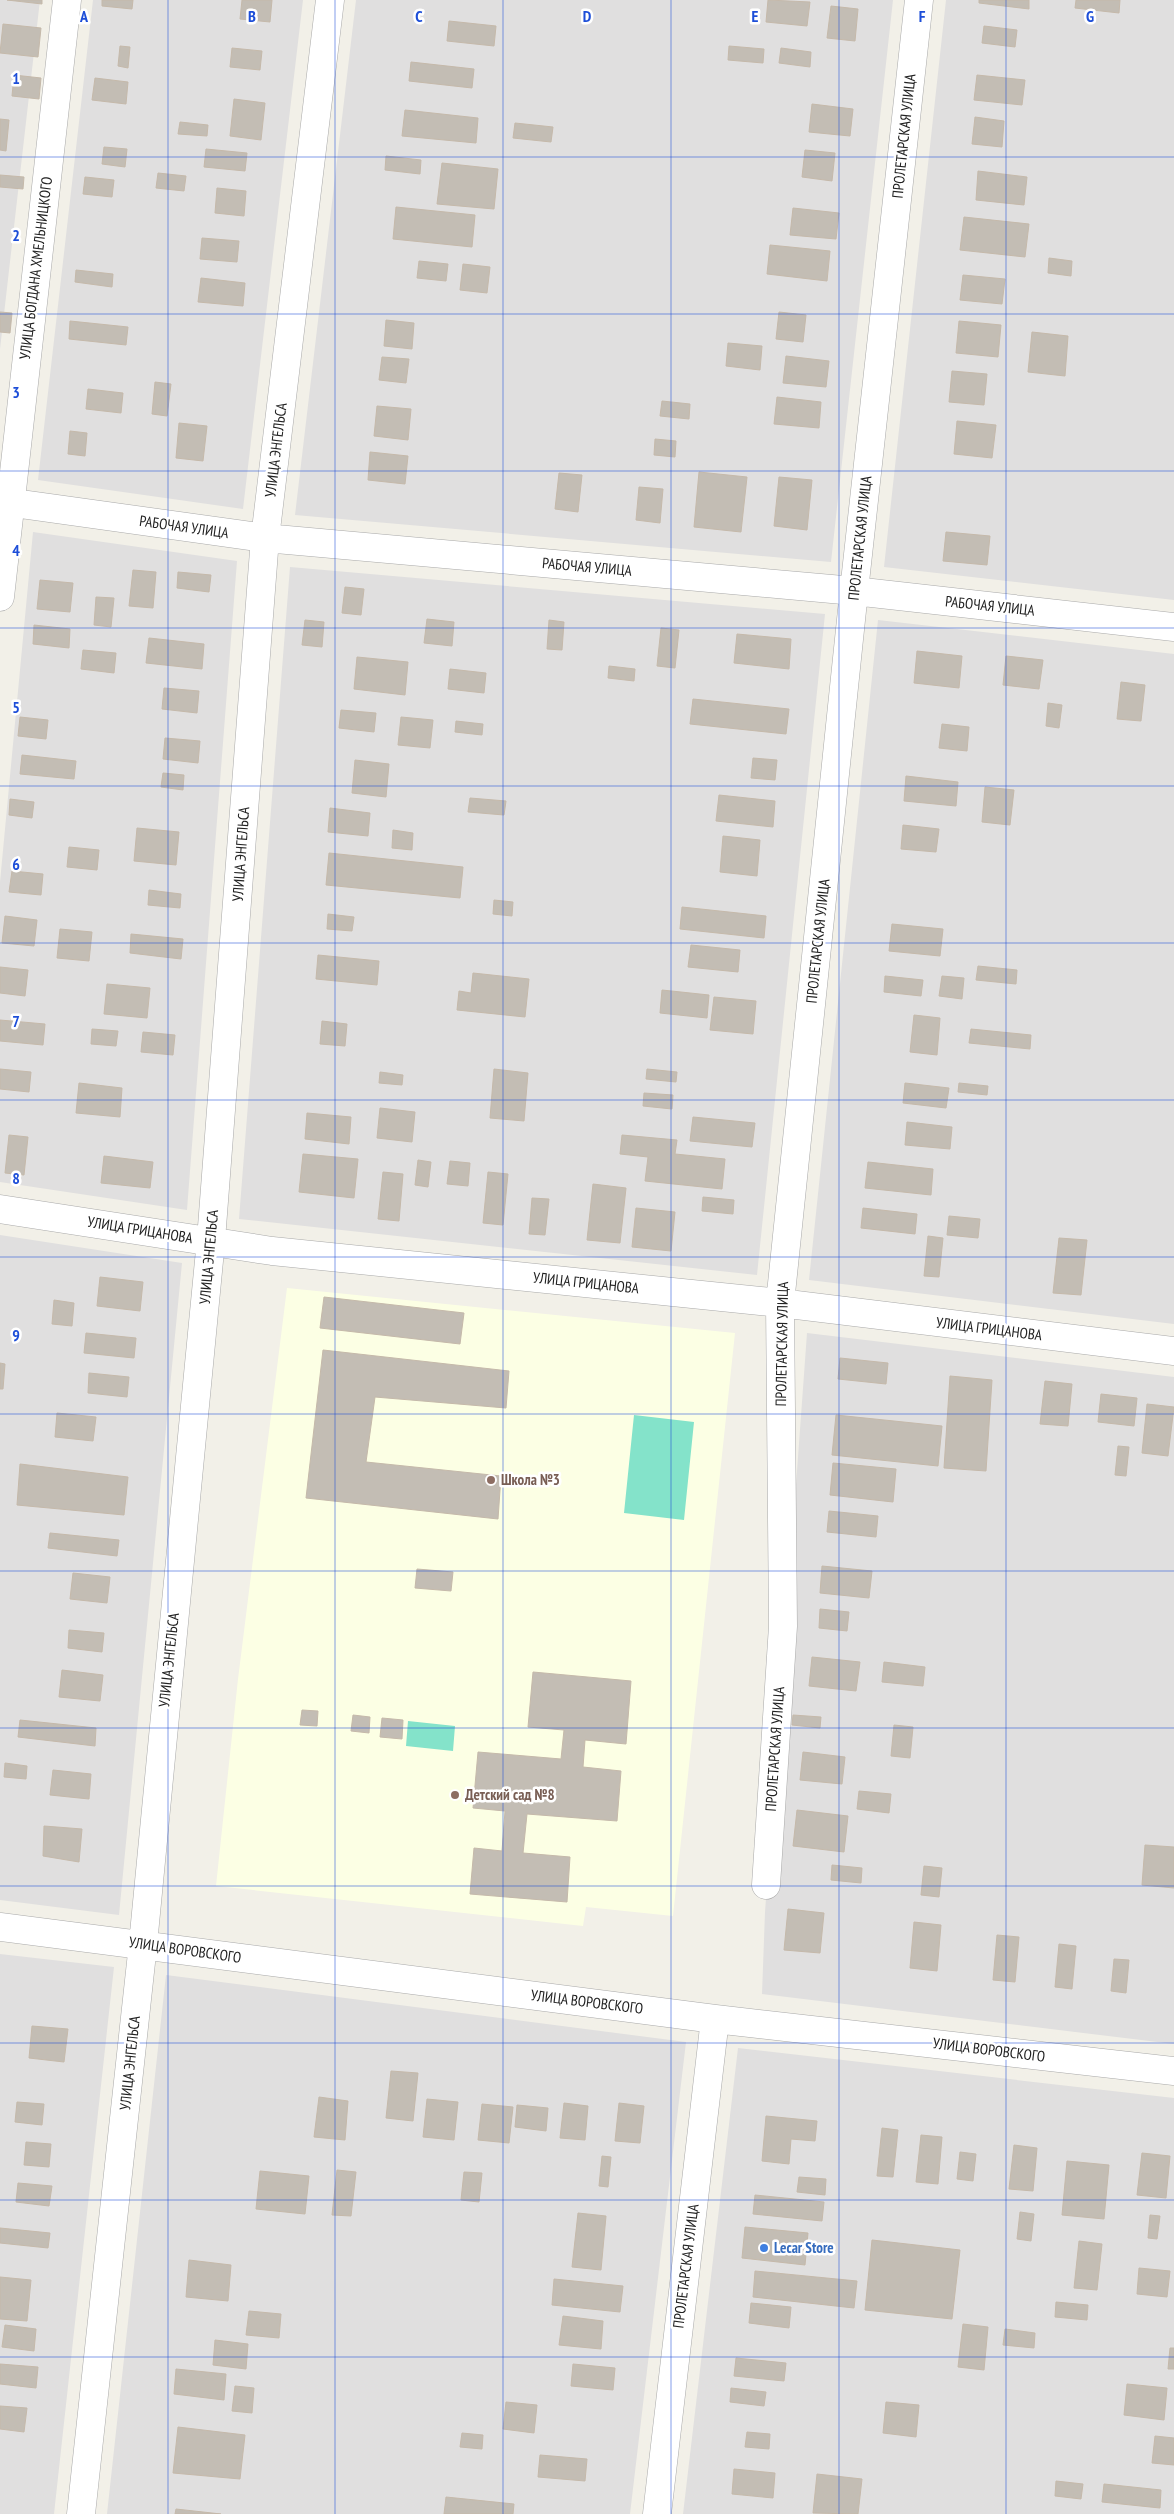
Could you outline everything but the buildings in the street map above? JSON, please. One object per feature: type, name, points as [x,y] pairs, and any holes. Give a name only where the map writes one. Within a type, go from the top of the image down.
[{"type":"street","name":"УЛИЦА БОГДАНА ХМЕЛЬНИЦКОГО","points":[[0,597],[4,502],[66,0]]},
{"type":"street","name":"УЛИЦА ЭНГЕЛЬСА","points":[[80,2514],[143,1944],[211,1240],[265,538],[330,0]]},
{"type":"street","name":"ПРОЛЕТАРСКАЯ УЛИЦА","points":[[766,1885],[783,1626],[780,1303],[854,591],[919,0]]},
{"type":"street","name":"РАБОЧАЯ УЛИЦА","points":[[4,502],[265,538],[854,591],[1174,627]]},
{"type":"street","name":"УЛИЦА ГРИЦАНОВА","points":[[0,1209],[282,1252],[780,1303],[1174,1351]]},
{"type":"street","name":"УЛИЦА ВОРОВСКОГО","points":[[0,1927],[715,2019],[1174,2071]]},
{"type":"street","name":"ПРОЛЕТАРСКАЯ УЛИЦА","points":[[657,2514],[715,2019]]},
{"type":"shaded area","points":[[0,0],[40,0],[0,349]]},
{"type":"shaded area","points":[[93,0],[303,0],[243,509],[38,480]]},
{"type":"shaded area","points":[[356,0],[893,0],[831,562],[295,515]]},
{"type":"shaded area","points":[[946,0],[1174,0],[1174,600],[884,567]]},
{"type":"shaded area","points":[[33,532],[237,561],[187,1210],[0,1182],[0,882]]},
{"type":"shaded area","points":[[290,567],[825,614],[757,1275],[239,1219]]},
{"type":"shaded area","points":[[878,620],[1174,654],[1174,1324],[809,1280]]},
{"type":"shaded area","points":[[0,1235],[182,1263],[119,1915],[0,1900]]},
{"type":"shaded area","points":[[287,1288],[735,1333],[673,1916],[586,1907],[583,1926],[216,1886],[238,1679]]},
{"type":"shaded area","points":[[807,1333],[1174,1377],[1174,2044],[762,1994],[765,1912]]},
{"type":"shaded area","points":[[0,1954],[114,1967],[54,2514],[0,2514]]},
{"type":"shaded area","points":[[166,1975],[686,2042],[630,2514],[107,2514]]},
{"type":"shaded area","points":[[738,2048],[1174,2098],[1174,2514],[683,2514]]},
{"type":"green space","points":[[634,1415],[694,1422],[684,1520],[624,1513]]},
{"type":"green space","points":[[408,1721],[455,1726],[453,1751],[406,1746]]},
{"type":"place","name":"Школа №3","points":[[491,1480]]},
{"type":"place","name":"Детский сад №8","points":[[455,1795]]},
{"type":"place","name":"Lecar Store","points":[[764,2248]]}]
